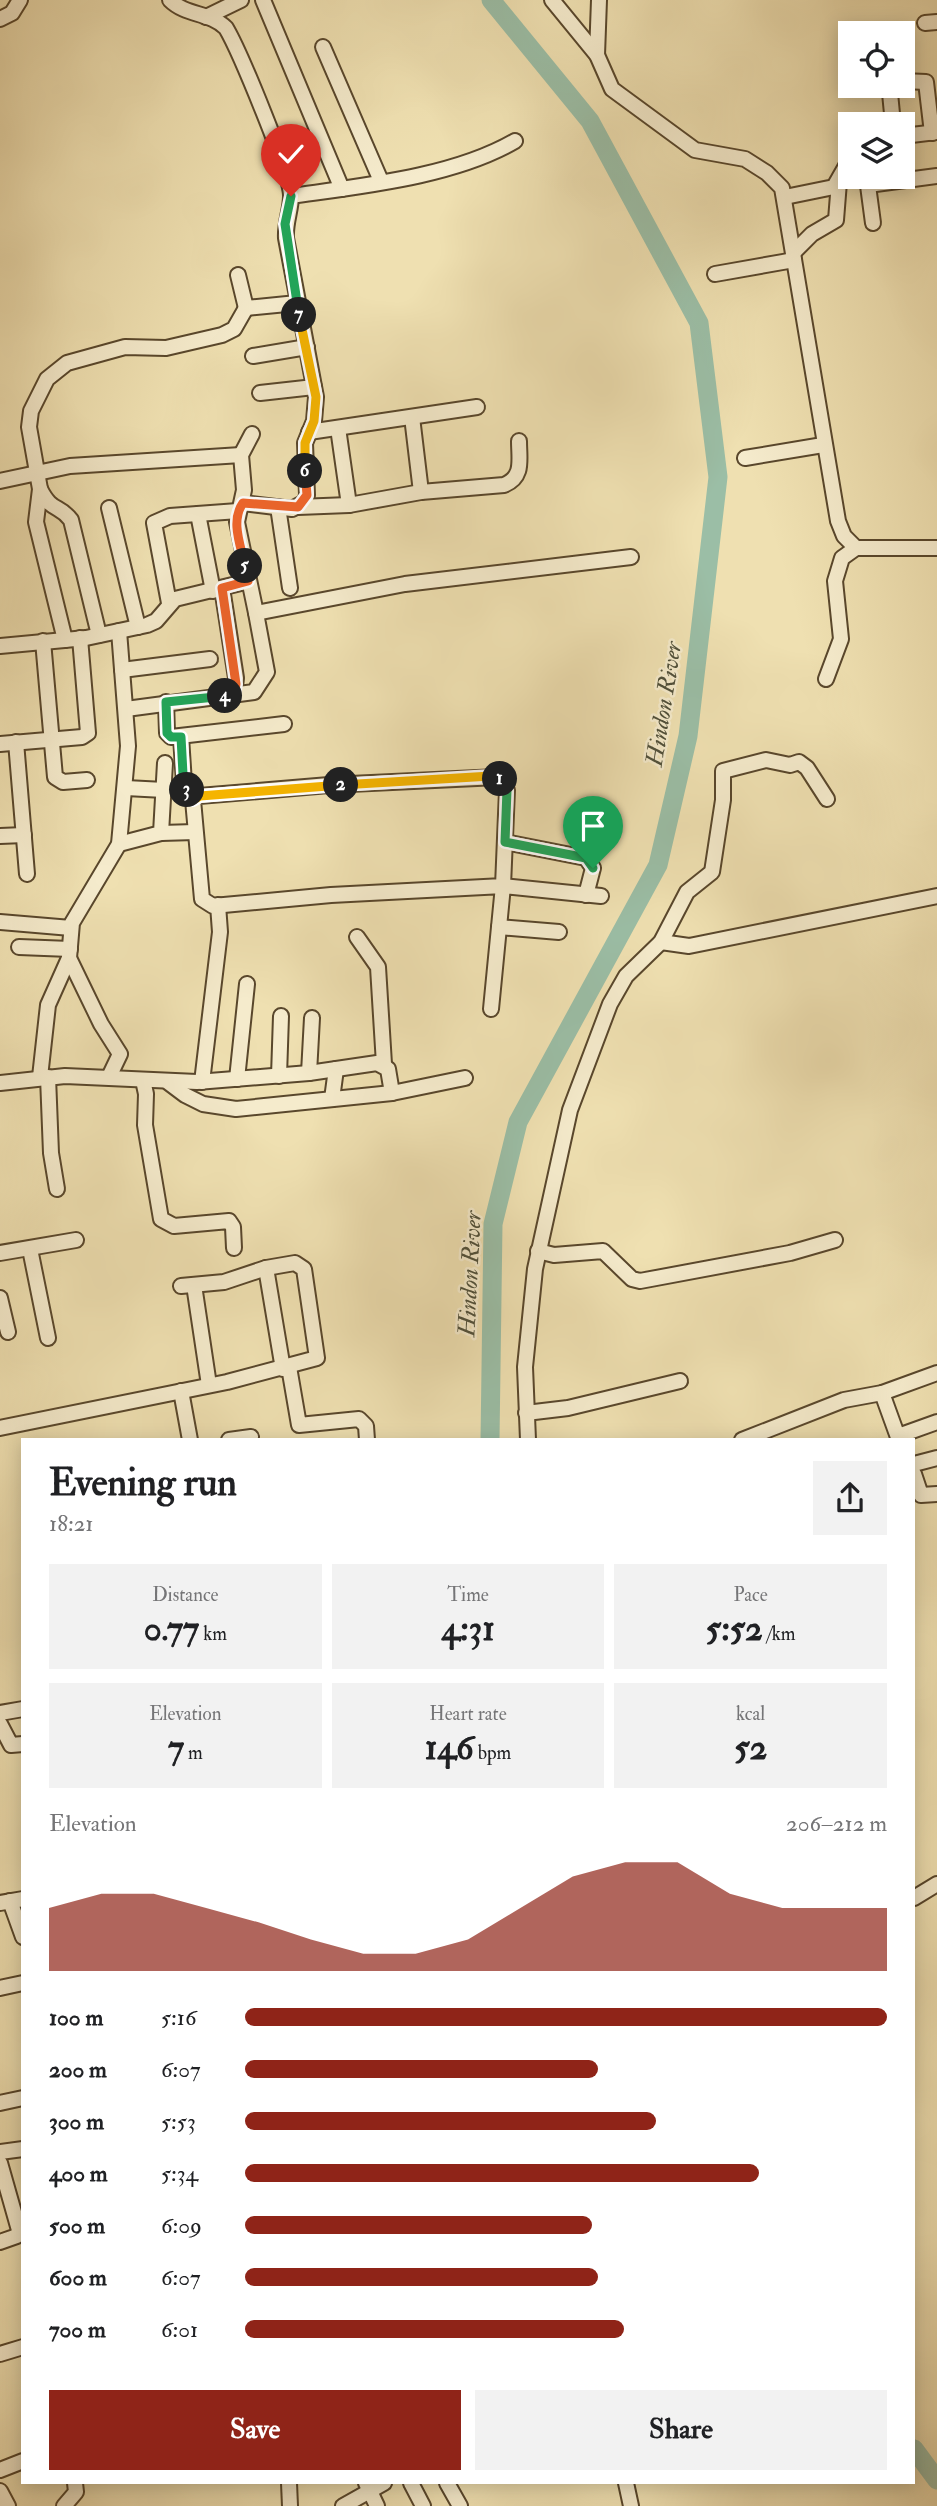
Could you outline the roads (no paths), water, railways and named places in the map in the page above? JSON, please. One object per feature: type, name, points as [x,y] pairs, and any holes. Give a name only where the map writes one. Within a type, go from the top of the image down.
[{"type":"street","points":[[0,19],[12,13],[20,0]]},
{"type":"street","points":[[170,0],[180,9],[222,24],[232,38],[291,196],[285,224],[316,408],[305,443],[307,495],[298,507]]},
{"type":"street","points":[[206,17],[241,0]]},
{"type":"street","points":[[263,0],[342,189]]},
{"type":"street","points":[[552,0],[597,55],[612,89],[655,118],[678,140],[703,153],[746,159],[776,181],[785,197],[823,445],[840,530],[856,548]]},
{"type":"street","points":[[597,55],[599,0]]},
{"type":"street","points":[[323,47],[381,181]]},
{"type":"street","points":[[915,82],[926,82],[934,132],[915,134]]},
{"type":"street","points":[[291,196],[342,189],[466,162],[498,151],[515,141]]},
{"type":"street","points":[[915,178],[937,176]]},
{"type":"street","points":[[785,197],[825,191],[838,183]]},
{"type":"street","points":[[715,274],[793,257],[812,234],[836,220],[838,189]]},
{"type":"street","points":[[869,189],[873,223]]},
{"type":"street","points":[[99,635],[71,520],[48,504],[40,488],[28,419],[47,379],[56,369],[77,359],[125,346],[166,348],[222,335],[234,329],[246,308],[238,275]]},
{"type":"street","points":[[246,308],[297,303]]},
{"type":"street","points":[[253,356],[307,347]]},
{"type":"street","points":[[260,393],[314,387]]},
{"type":"street","points":[[309,432],[477,407]]},
{"type":"street","points":[[412,417],[421,492]]},
{"type":"street","points":[[338,428],[349,505]]},
{"type":"street","points":[[126,709],[254,692],[265,679],[267,666],[238,532],[241,455],[252,434]]},
{"type":"street","points":[[169,603],[154,523],[170,516],[240,507],[349,505],[421,492],[504,485],[519,474],[519,442]]},
{"type":"street","points":[[745,458],[823,445]]},
{"type":"street","points":[[0,481],[70,466],[241,455]]},
{"type":"street","points":[[40,488],[36,522],[65,640]]},
{"type":"street","points":[[278,507],[290,588]]},
{"type":"street","points":[[109,508],[138,626]]},
{"type":"street","points":[[198,514],[218,589],[236,678],[234,695]]},
{"type":"street","points":[[826,680],[841,639],[837,570],[842,558],[856,548],[937,548]]},
{"type":"street","points":[[256,613],[405,584],[631,557]]},
{"type":"street","points":[[0,646],[65,640],[119,631],[156,621],[169,603],[248,581]]},
{"type":"street","points":[[57,1189],[44,1077],[48,1005],[70,953],[71,928],[120,844],[126,789],[126,709],[119,631]]},
{"type":"street","points":[[0,744],[82,737],[89,727],[80,638]]},
{"type":"street","points":[[43,642],[54,740],[55,777],[58,781],[87,780]]},
{"type":"street","points":[[122,670],[210,659]]},
{"type":"street","points":[[166,702],[167,733],[171,737],[284,724]]},
{"type":"street","points":[[181,737],[184,783],[193,800],[202,899],[207,904],[503,886],[593,895],[593,868],[586,858],[505,842]]},
{"type":"street","points":[[16,742],[27,874]]},
{"type":"street","points":[[528,1438],[525,1367],[538,1251],[570,1110],[610,1004],[626,976],[661,942],[680,901],[712,872],[723,800],[723,771],[766,760],[790,765],[799,762],[807,768],[827,799]]},
{"type":"street","points":[[161,833],[166,763]]},
{"type":"street","points":[[193,800],[200,796],[329,785],[491,776],[498,778],[507,790],[503,886],[491,1009]]},
{"type":"street","points":[[126,789],[164,790]]},
{"type":"street","points":[[120,844],[161,833],[195,832]]},
{"type":"street","points":[[0,836],[24,835]]},
{"type":"street","points":[[661,942],[689,946],[937,895]]},
{"type":"street","points":[[202,1082],[220,932],[218,905]]},
{"type":"street","points":[[0,922],[71,928]]},
{"type":"street","points":[[499,927],[559,932]]},
{"type":"street","points":[[357,937],[378,967],[384,1064],[388,1069],[392,1093]]},
{"type":"street","points":[[19,947],[70,953]]},
{"type":"street","points":[[70,953],[101,1024],[120,1054],[109,1077]]},
{"type":"street","points":[[237,1079],[247,984]]},
{"type":"street","points":[[279,1076],[281,1016]]},
{"type":"street","points":[[309,1073],[312,1018]]},
{"type":"street","points":[[0,1083],[44,1077],[202,1082],[384,1064]]},
{"type":"street","points":[[332,1099],[335,1069]]},
{"type":"street","points":[[169,1083],[185,1096],[203,1104],[236,1109],[392,1093],[465,1078]]},
{"type":"street","points":[[143,1080],[146,1094],[145,1125],[161,1219],[174,1226],[229,1221],[233,1227],[234,1248]]},
{"type":"street","points":[[0,1253],[76,1240]]},
{"type":"street","points":[[538,1251],[554,1255],[603,1251],[632,1279],[640,1281],[790,1253],[835,1240]]},
{"type":"street","points":[[30,1249],[48,1338]]},
{"type":"street","points":[[0,1428],[181,1391],[209,1385],[286,1368],[317,1358],[304,1269],[295,1263],[266,1268],[236,1279],[187,1286],[209,1385]]},
{"type":"street","points":[[266,1268],[299,1424],[359,1419],[366,1426],[367,1438]]},
{"type":"street","points":[[0,1298],[8,1332]]},
{"type":"street","points":[[747,1438],[844,1400],[882,1393],[937,1373]]},
{"type":"street","points":[[526,1413],[568,1408],[680,1381]]},
{"type":"street","points":[[181,1391],[190,1438]]},
{"type":"street","points":[[882,1393],[899,1438],[937,1422]]},
{"type":"street","points":[[244,1438],[251,1437]]},
{"type":"street","points":[[915,1464],[937,1458]]},
{"type":"street","points":[[915,1477],[921,1495],[937,1494]]},
{"type":"street","points":[[0,1713],[21,1709]]},
{"type":"street","points":[[0,1724],[11,1745],[21,1744]]},
{"type":"street","points":[[915,1897],[937,1884]]},
{"type":"street","points":[[11,1901],[21,1931]]},
{"type":"street","points":[[0,1988],[21,1983]]},
{"type":"street","points":[[0,2103],[21,2098]]},
{"type":"street","points":[[0,2152],[21,2149]]},
{"type":"street","points":[[0,2242],[17,2236],[19,2210],[1,2171]]},
{"type":"street","points":[[0,2354],[21,2348]]},
{"type":"street","points":[[0,2470],[21,2462]]},
{"type":"street","points":[[64,2506],[76,2492],[75,2484]]},
{"type":"street","points":[[289,2484],[292,2504]]},
{"type":"street","points":[[412,2484],[423,2506]]},
{"type":"street","points":[[448,2484],[460,2506]]},
{"type":"street","points":[[626,2484],[631,2506]]},
{"type":"street","points":[[343,2506],[367,2487],[377,2506]]},
{"type":"street","points":[[0,2491],[8,2506]]},
{"type":"waterway","name":"Hindon River","points":[[490,1438],[493,1224],[518,1122],[658,865],[688,736],[718,477],[699,323],[590,121],[491,0]]},
{"type":"waterway","name":"Hindon River","points":[[915,2450],[937,2480]]}]
